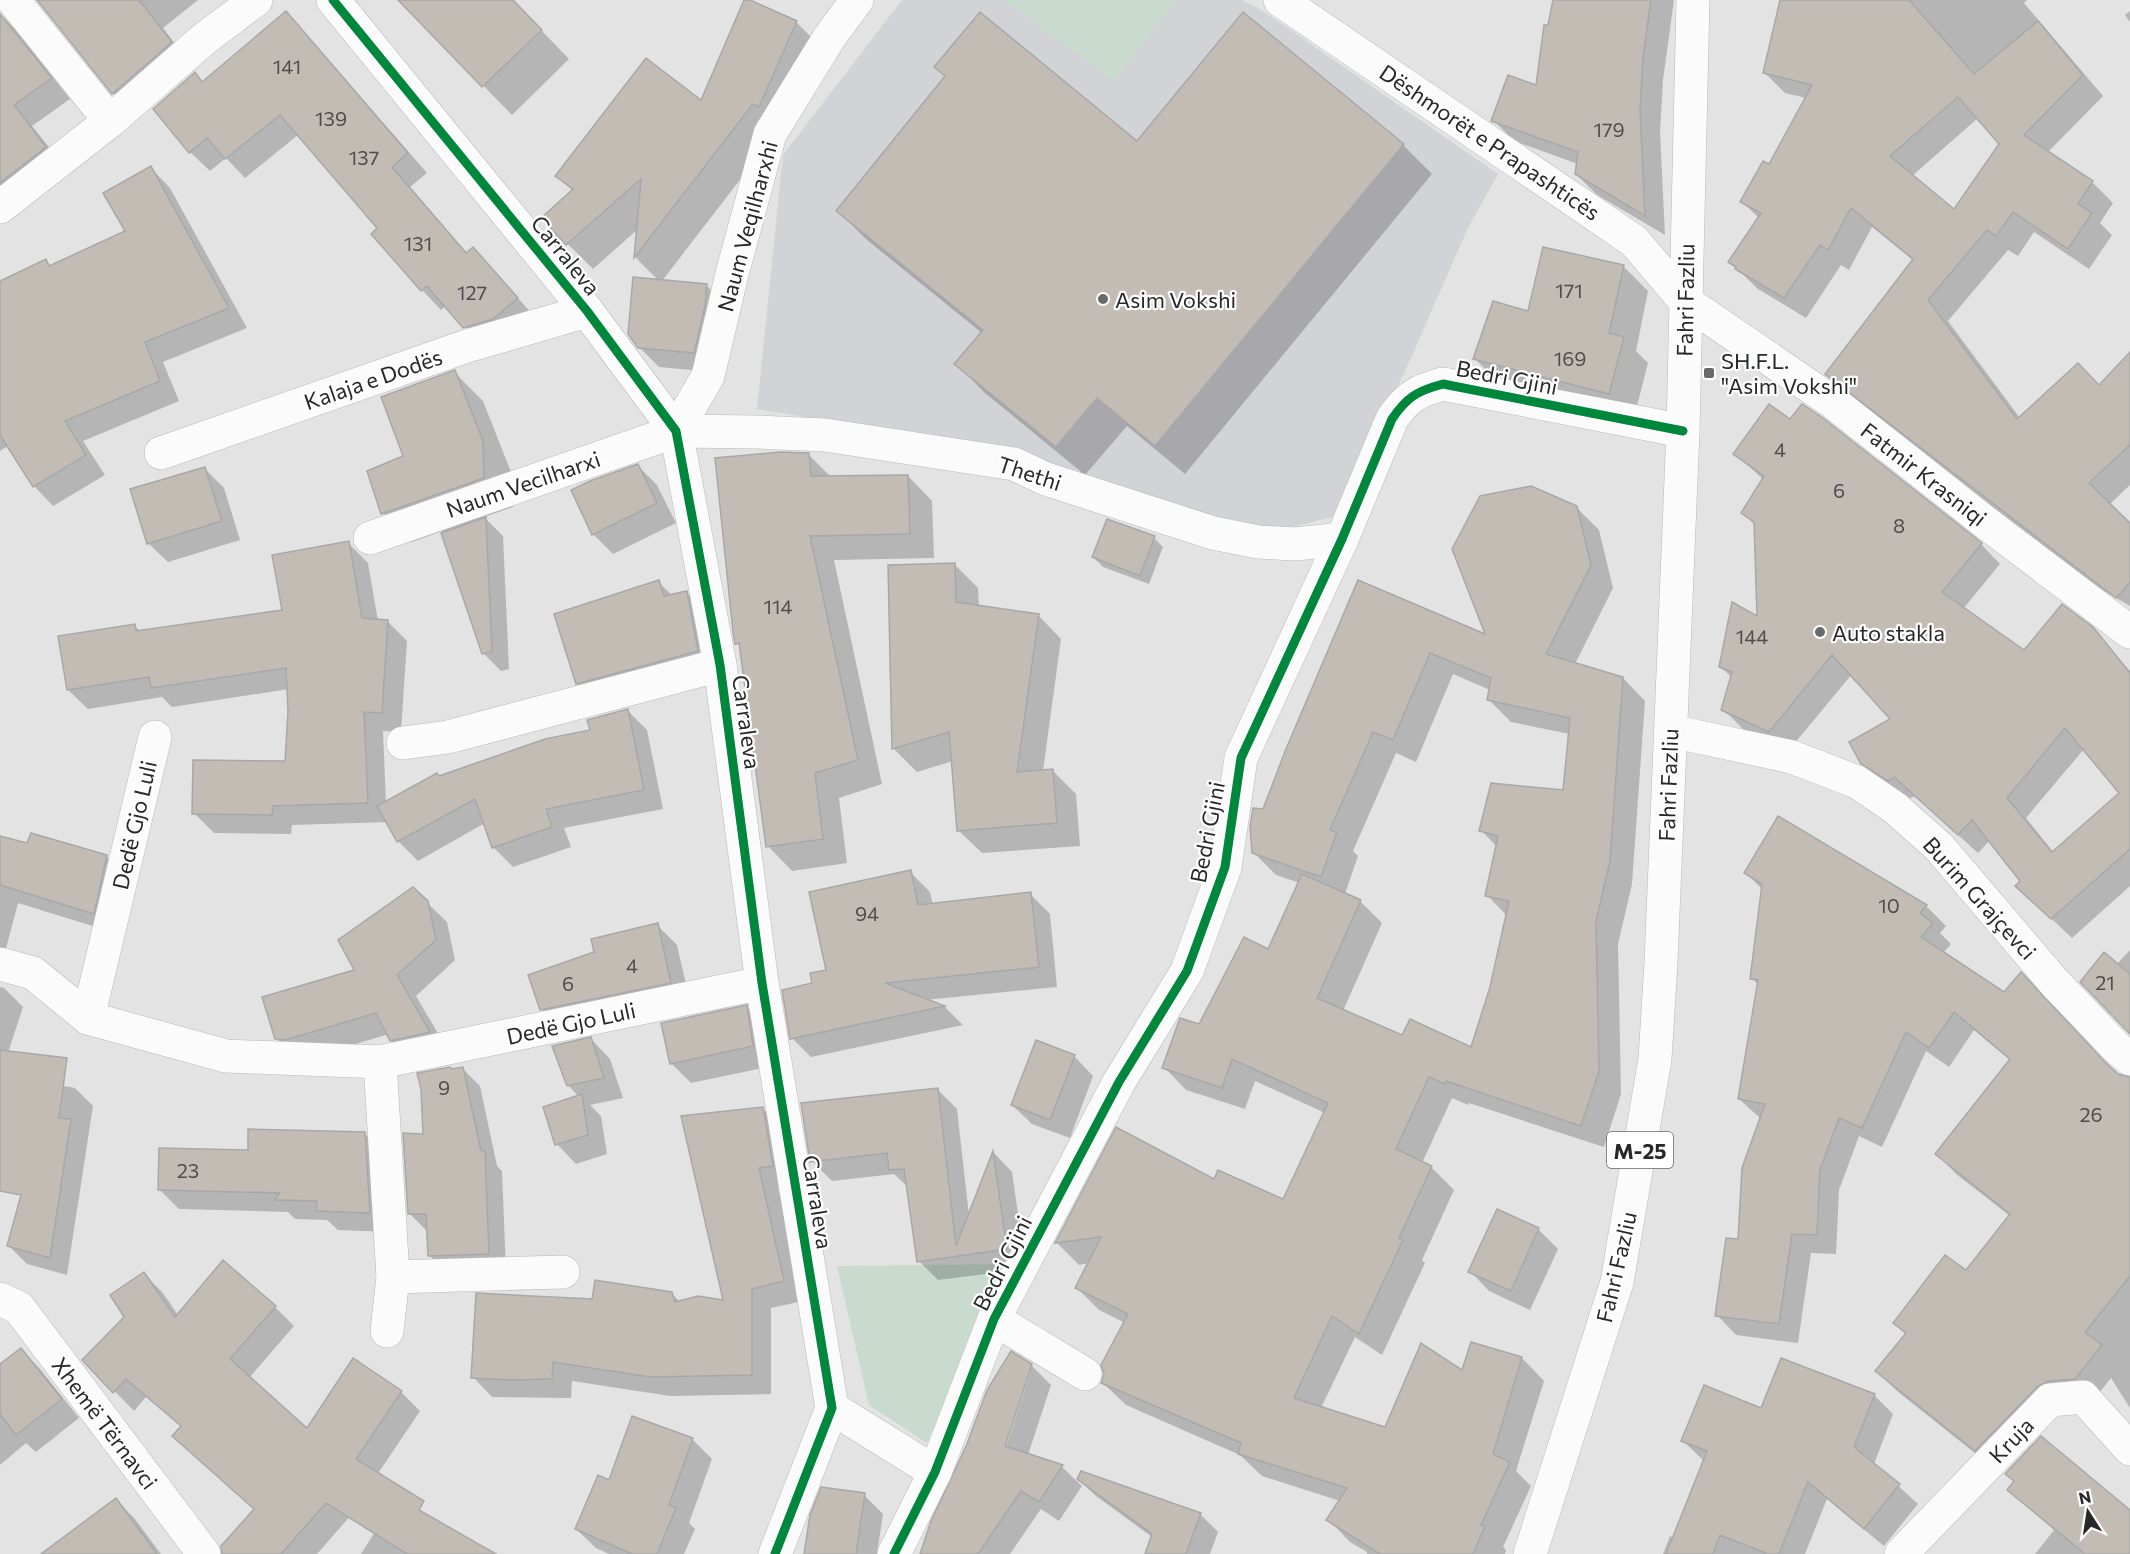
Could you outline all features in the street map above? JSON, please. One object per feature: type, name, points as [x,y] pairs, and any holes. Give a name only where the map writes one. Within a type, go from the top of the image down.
[{"type":"street","points":[[13,0],[110,121]]},
{"type":"street","points":[[0,207],[110,121],[204,39],[256,0]]},
{"type":"street","name":"Carraleva","points":[[333,0],[587,311],[676,431],[720,665],[762,983],[832,1408]]},
{"type":"street","name":"Naum Veqilharxhi","points":[[676,431],[708,376],[732,274],[770,134],[829,38],[857,0]]},
{"type":"street","name":"Dëshmorët e Prapashticës","points":[[1280,0],[1634,241],[1685,301]]},
{"type":"street","name":"Fahri Fazliu","points":[[1530,1554],[1617,1282],[1655,1059],[1683,431],[1693,0]]},
{"type":"street","name":"Fatmir Krasniqi","points":[[1685,301],[1834,403],[1990,526],[2130,632]]},
{"type":"street","name":"Kalaja e Dodës","points":[[161,453],[467,346],[587,311]]},
{"type":"street","name":"Bedri Gjini","points":[[894,1554],[935,1472],[994,1319],[1119,1082],[1187,971],[1225,867],[1241,758],[1342,539],[1392,419],[1404,402],[1422,390],[1443,384],[1683,431]]},
{"type":"street","name":"Naum Vecilharxi","points":[[370,538],[676,431]]},
{"type":"street","name":"Thethi","points":[[676,431],[825,435],[1014,464],[1046,479],[1213,532],[1258,542],[1296,544],[1342,539]]},
{"type":"street","name":"Carraleva","points":[[402,743],[448,737],[720,665]]},
{"type":"street","name":"Burim Grajçevci","points":[[1671,731],[1792,757],[1857,782],[1895,808],[1939,847],[2054,982],[2130,1059]]},
{"type":"street","name":"Dedë Gjo Luli","points":[[88,1018],[155,737]]},
{"type":"street","name":"Dedë Gjo Luli","points":[[0,964],[33,973],[88,1018],[226,1056],[380,1062],[762,983]]},
{"type":"street","points":[[380,1062],[393,1277],[387,1331]]},
{"type":"street","points":[[393,1277],[563,1272]]},
{"type":"street","name":"Xhemë Tërnavci","points":[[0,1299],[19,1308],[204,1554]]},
{"type":"street","points":[[994,1319],[1085,1374]]},
{"type":"street","name":"Kruja","points":[[1901,1554],[2050,1400],[2082,1397],[2130,1449]]},
{"type":"street","points":[[775,1554],[832,1408],[935,1472]]},
{"type":"shaded area","name":"Asim Vokshi","points":[[902,0],[1243,0],[1266,13],[1498,174],[1468,228],[1406,369],[1336,516],[1278,531],[1135,498],[1015,453],[757,409],[783,155]]},
{"type":"green space","points":[[1003,0],[1175,0],[1115,82]]},
{"type":"green space","points":[[1005,1264],[927,1443],[869,1405],[837,1266]]},
{"type":"building","points":[[37,0],[139,0],[172,42],[112,94]]},
{"type":"building","points":[[398,0],[513,0],[542,30],[482,87]]},
{"type":"building","points":[[744,0],[750,0],[797,21],[759,107],[753,104],[634,258],[641,179],[566,245],[541,218],[573,189],[555,176],[646,58],[701,100]]},
{"type":"building","points":[[1553,0],[1651,0],[1643,58],[1640,110],[1645,216],[1575,174],[1578,152],[1491,121],[1508,75],[1536,85],[1544,25],[1548,25]]},
{"type":"building","points":[[1780,0],[1909,0],[1974,74],[2038,21],[2083,75],[2024,135],[2093,181],[2078,204],[2092,213],[2068,249],[2013,212],[1996,236],[1987,230],[1928,300],[2017,419],[2078,363],[2099,385],[2130,352],[2130,445],[2089,483],[2130,523],[2130,582],[2116,598],[1825,374],[1913,259],[1851,208],[1828,250],[1820,245],[1784,298],[1735,269],[1736,267],[1728,262],[1761,213],[1740,202],[1763,161],[1769,164],[1812,85],[1763,73]],"holes":[[[1958,97],[1999,144],[1954,209],[1890,156]]]},
{"type":"building","points":[[286,11],[408,153],[392,167],[466,253],[473,247],[518,298],[493,319],[463,328],[427,286],[421,291],[371,234],[377,228],[280,115],[225,159],[207,138],[189,153],[153,109],[195,72],[202,82]]},
{"type":"building","points":[[980,12],[1137,141],[1243,12],[1404,144],[1155,446],[1097,398],[1056,447],[954,364],[983,330],[836,211],[945,76],[934,67]]},
{"type":"building","points":[[0,14],[52,78],[14,105],[46,147],[0,183]]},
{"type":"building","points":[[151,166],[229,308],[145,342],[160,381],[65,421],[86,455],[33,487],[0,435],[0,281],[46,259],[49,266],[125,231],[103,193]]},
{"type":"building","points":[[1543,247],[1624,265],[1609,333],[1624,337],[1609,394],[1473,359],[1493,301],[1528,311]]},
{"type":"building","points":[[633,277],[707,284],[705,306],[694,353],[638,348],[628,334]]},
{"type":"building","points":[[455,370],[483,441],[484,478],[381,514],[367,471],[403,456],[381,397]]},
{"type":"building","points":[[1769,404],[1790,419],[1802,404],[1982,543],[1942,592],[2024,650],[2062,604],[2093,627],[2130,673],[2130,849],[2051,919],[2015,886],[2020,881],[1972,820],[1958,835],[1894,777],[1888,781],[1861,764],[1849,742],[1890,719],[1832,655],[1769,732],[1721,710],[1732,672],[1719,667],[1732,602],[1757,616],[1754,522],[1741,513],[1764,476],[1733,454]],"holes":[[[2065,728],[2119,793],[2052,852],[2007,798]]]},
{"type":"building","points":[[780,452],[809,453],[811,476],[908,475],[910,534],[810,536],[858,760],[815,773],[823,839],[766,847],[739,643],[735,644],[733,632],[715,458]]},
{"type":"building","points":[[638,464],[657,503],[592,535],[571,490]]},
{"type":"building","points":[[205,467],[222,521],[147,544],[130,489]]},
{"type":"building","points":[[1531,486],[1577,506],[1591,565],[1546,654],[1623,677],[1610,861],[1596,921],[1599,1071],[1581,1126],[1429,1077],[1396,1149],[1432,1166],[1399,1238],[1403,1240],[1359,1334],[1332,1316],[1294,1398],[1385,1427],[1421,1343],[1462,1370],[1471,1342],[1522,1357],[1493,1454],[1510,1462],[1481,1525],[1485,1526],[1473,1554],[1380,1554],[1326,1520],[1347,1488],[1238,1454],[1241,1443],[1101,1383],[1104,1374],[1101,1365],[1128,1314],[1075,1288],[1101,1237],[1055,1243],[1116,1127],[1214,1179],[1218,1170],[1283,1199],[1328,1103],[1232,1059],[1222,1088],[1162,1068],[1180,1018],[1199,1024],[1244,937],[1268,949],[1302,874],[1361,900],[1317,998],[1402,1035],[1410,1019],[1471,1047],[1490,987],[1509,901],[1485,896],[1498,836],[1479,831],[1491,783],[1563,790],[1570,718],[1487,700],[1491,678],[1430,653],[1393,740],[1373,732],[1330,830],[1337,832],[1321,877],[1252,853],[1250,827],[1253,808],[1263,809],[1358,580],[1485,634],[1452,549],[1480,496]]},
{"type":"building","points":[[486,517],[492,652],[482,654],[441,533]]},
{"type":"building","points":[[1107,519],[1155,536],[1140,576],[1092,557]]},
{"type":"building","points":[[349,541],[362,618],[388,620],[382,713],[364,712],[368,803],[273,806],[272,815],[192,814],[193,760],[285,761],[288,711],[286,668],[151,688],[149,677],[67,690],[58,636],[135,624],[136,631],[282,610],[272,555]]},
{"type":"building","points":[[955,563],[956,602],[1039,614],[1017,772],[1053,769],[1057,823],[957,831],[949,732],[892,749],[888,565]]},
{"type":"building","points":[[659,580],[664,596],[687,591],[698,651],[576,684],[554,614]]},
{"type":"building","points":[[628,709],[644,790],[546,809],[552,827],[492,848],[475,799],[397,842],[377,806],[437,773],[439,776],[545,739],[590,730],[587,720]]},
{"type":"building","points":[[1778,816],[1927,905],[1920,913],[1933,923],[1921,937],[2004,992],[2021,972],[2105,1062],[2118,1074],[2130,1077],[2130,1276],[2085,1332],[2102,1345],[2075,1379],[2048,1381],[2037,1387],[1975,1451],[1875,1371],[1906,1333],[1893,1323],[1945,1255],[1966,1270],[2010,1214],[1935,1154],[2010,1059],[1954,1012],[1929,1048],[1906,1032],[1862,1128],[1839,1118],[1820,1170],[1817,1235],[1792,1234],[1779,1324],[1715,1316],[1726,1238],[1738,1239],[1742,1168],[1765,1104],[1738,1099],[1758,980],[1750,979],[1762,884],[1744,873]]},
{"type":"building","points":[[31,833],[107,855],[94,914],[0,885],[0,836],[27,843]]},
{"type":"building","points":[[911,870],[918,905],[1031,892],[1039,967],[885,983],[945,1006],[790,1039],[782,990],[812,983],[810,973],[826,970],[809,892]]},
{"type":"building","points":[[413,887],[428,901],[436,940],[397,975],[430,1032],[390,1041],[376,1013],[285,1040],[275,1039],[262,997],[354,970],[338,940]]},
{"type":"building","points":[[658,923],[671,983],[540,1010],[528,975],[594,952],[591,939]]},
{"type":"building","points":[[2104,952],[2130,974],[2130,1034],[2080,982]]},
{"type":"building","points":[[747,1005],[753,1046],[670,1064],[661,1023]]},
{"type":"building","points":[[591,1037],[604,1078],[567,1086],[552,1046]]},
{"type":"building","points":[[1036,1040],[1075,1055],[1050,1120],[1011,1105]]},
{"type":"building","points":[[0,1050],[67,1058],[59,1118],[71,1119],[50,1258],[7,1246],[21,1195],[0,1191]]},
{"type":"building","points":[[450,1067],[452,1069],[463,1067],[481,1151],[485,1151],[489,1254],[428,1256],[426,1214],[408,1214],[403,1133],[423,1134],[421,1089],[417,1073]]},
{"type":"building","points":[[938,1088],[956,1246],[993,1151],[1007,1249],[917,1262],[904,1169],[889,1170],[887,1153],[810,1162],[801,1103]]},
{"type":"building","points":[[582,1094],[588,1135],[555,1145],[543,1107]]},
{"type":"building","points":[[763,1107],[773,1166],[759,1168],[784,1281],[752,1289],[752,1375],[650,1377],[553,1362],[552,1379],[471,1378],[476,1293],[592,1299],[595,1280],[672,1292],[675,1302],[698,1296],[723,1300],[681,1116]]},
{"type":"building","points":[[248,1129],[365,1132],[370,1213],[316,1211],[317,1201],[274,1200],[280,1193],[158,1190],[159,1148],[248,1150]]},
{"type":"building","points":[[1497,1209],[1539,1228],[1511,1291],[1468,1272]]},
{"type":"building","points":[[223,1260],[276,1306],[230,1359],[307,1428],[353,1358],[402,1391],[356,1459],[424,1501],[419,1510],[496,1554],[407,1554],[326,1503],[281,1554],[222,1554],[221,1546],[254,1509],[172,1436],[181,1426],[126,1379],[113,1393],[82,1360],[124,1317],[110,1295],[144,1272],[175,1317]]},
{"type":"building","points":[[21,1348],[62,1399],[16,1435],[0,1414],[0,1364]]},
{"type":"building","points":[[1011,1351],[1032,1364],[1005,1446],[1063,1465],[1039,1502],[1021,1491],[978,1554],[920,1554],[931,1521],[967,1444],[987,1390]]},
{"type":"building","points":[[1781,1358],[1875,1394],[1854,1447],[1900,1484],[1864,1529],[1808,1482],[1779,1554],[1768,1554],[1720,1535],[1713,1554],[1666,1554],[1707,1451],[1681,1441],[1704,1385],[1761,1408]]},
{"type":"building","points":[[632,1416],[693,1438],[669,1505],[676,1508],[657,1554],[632,1554],[575,1529],[598,1475],[609,1480]]},
{"type":"building","points":[[2041,1436],[2130,1510],[2130,1554],[2085,1554],[2007,1490],[2014,1481],[2005,1474]]},
{"type":"building","points":[[1081,1471],[1201,1513],[1186,1554],[1145,1554],[1152,1534],[1077,1479]]},
{"type":"building","points":[[821,1487],[865,1493],[856,1554],[804,1554],[810,1515]]},
{"type":"building","points":[[116,1498],[157,1554],[41,1554]]},
{"type":"cycle path","points":[[333,0],[587,311],[676,431],[720,665],[762,983],[832,1408],[775,1554]]},
{"type":"cycle path","points":[[894,1554],[935,1472],[994,1319],[1119,1082],[1187,971],[1225,867],[1241,758],[1342,539],[1392,419],[1413,396],[1443,384],[1683,431]]},
{"type":"place","name":"Asim Vokshi","points":[[1103,299]]},
{"type":"place","name":"SH.F.L. \"Asim Vokshi\"","points":[[1709,373]]},
{"type":"place","name":"Auto stakla","points":[[1820,632]]}]
